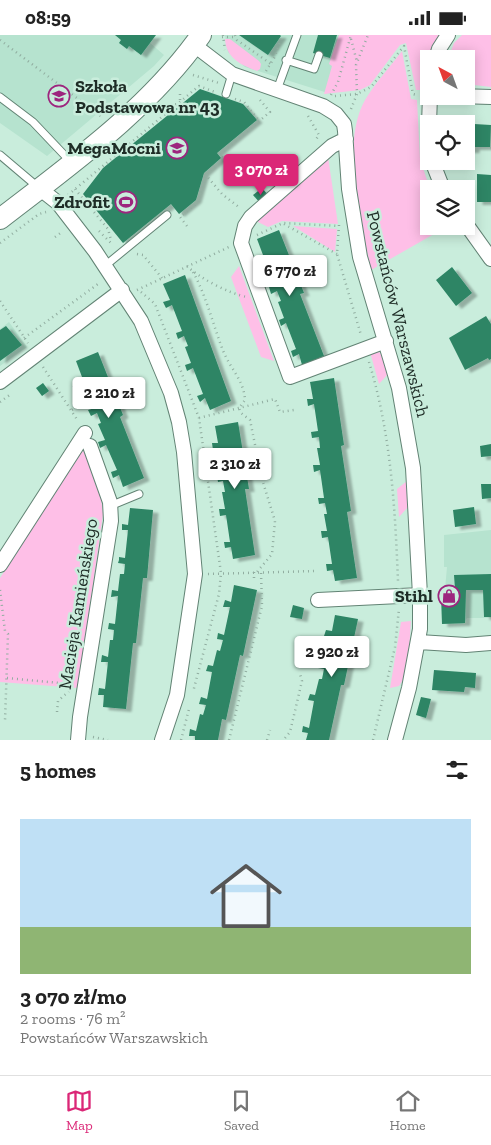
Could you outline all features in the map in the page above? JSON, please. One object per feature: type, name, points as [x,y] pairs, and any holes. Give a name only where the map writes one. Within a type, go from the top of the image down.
[{"type":"street","points":[[439,50],[448,35]]},
{"type":"street","points":[[0,219],[72,162],[141,102],[197,40]]},
{"type":"street","name":"Powstańców Warszawskich","points":[[197,40],[229,85],[330,109],[344,124],[349,189],[360,257],[399,388],[409,439],[416,503],[420,595],[419,643],[395,740]]},
{"type":"street","points":[[475,97],[491,97]]},
{"type":"street","points":[[346,139],[332,146],[251,217],[245,226],[241,243],[290,377],[386,341]]},
{"type":"street","points":[[40,188],[58,203],[106,265],[141,321],[171,393],[179,422],[184,452],[194,574],[177,695],[162,740]]},
{"type":"street","points":[[474,235],[491,259]]},
{"type":"street","points":[[0,383],[122,290]]},
{"type":"street","points":[[0,565],[85,433]]},
{"type":"street","name":"Macieja Kamieńskiego","points":[[78,740],[80,717],[112,521],[110,506],[90,446]]},
{"type":"street","points":[[318,600],[420,595]]},
{"type":"street","points":[[419,643],[466,645],[491,643]]},
{"type":"lane","points":[[270,94],[297,35]]},
{"type":"lane","points":[[286,60],[314,69],[319,55]]},
{"type":"lane","points":[[0,97],[33,122],[72,162]]},
{"type":"lane","points":[[0,155],[40,188]]},
{"type":"lane","points":[[106,265],[166,215]]},
{"type":"lane","points":[[110,506],[139,493]]},
{"type":"path","points":[[226,52],[222,36],[235,36],[237,40],[271,64],[283,35]]},
{"type":"path","points":[[331,96],[338,82],[351,35],[353,55],[357,61]]},
{"type":"path","points":[[350,111],[357,94],[357,61],[368,35]]},
{"type":"path","points":[[0,40],[98,113]]},
{"type":"path","points":[[357,93],[371,87],[404,47],[413,95]]},
{"type":"path","points":[[186,76],[196,76],[229,85]]},
{"type":"path","points":[[70,193],[131,140],[199,87]]},
{"type":"path","points":[[179,104],[180,90]]},
{"type":"path","points":[[256,95],[270,94]]},
{"type":"path","points":[[188,226],[180,217],[198,202],[206,174],[224,159],[219,153],[270,113],[260,100]]},
{"type":"path","points":[[152,112],[179,104]]},
{"type":"path","points":[[206,174],[222,195],[238,207]]},
{"type":"path","points":[[76,189],[108,229],[111,241]]},
{"type":"path","points":[[0,243],[39,214],[48,211]]},
{"type":"path","points":[[283,223],[337,254]]},
{"type":"path","points":[[138,290],[186,266],[283,223],[339,226],[337,254],[386,429],[394,490],[399,596],[396,647],[373,740]]},
{"type":"path","points":[[58,224],[68,238]]},
{"type":"path","points":[[55,237],[63,231]]},
{"type":"path","points":[[133,255],[143,255],[162,278]]},
{"type":"path","points":[[186,266],[193,272],[236,295],[261,300]]},
{"type":"path","points":[[193,272],[205,297],[225,355],[241,382],[245,399],[239,408]]},
{"type":"path","points":[[0,301],[24,337],[98,284],[99,279]]},
{"type":"path","points":[[40,364],[65,399]]},
{"type":"path","points":[[72,410],[80,405],[73,384],[78,382]]},
{"type":"path","points":[[199,418],[275,399],[280,412],[294,409]]},
{"type":"path","points":[[239,408],[241,413],[250,420],[262,479],[275,521],[272,535],[272,554],[258,572],[254,581]]},
{"type":"path","points":[[194,574],[316,571]]},
{"type":"path","points":[[229,740],[262,606],[258,572]]},
{"type":"path","points":[[0,590],[5,631],[8,634],[5,721]]},
{"type":"path","points":[[285,738],[290,732],[302,681],[300,674]]},
{"type":"path","points":[[7,678],[76,685],[58,701],[57,712]]},
{"type":"path","points":[[267,740],[270,730]]},
{"type":"shaded area","name":"Szkoła Podstawowa nr 43","points":[[0,35],[141,35],[164,55],[154,66],[47,156],[0,123]]},
{"type":"shaded area","points":[[225,35],[344,35],[331,94],[245,67],[228,52]]},
{"type":"shaded area","points":[[339,35],[440,35],[432,50],[420,50],[420,90],[416,90],[406,43],[400,45],[370,85],[360,90],[324,94],[332,66],[329,64]]},
{"type":"shaded area","points":[[462,35],[491,35],[491,87],[475,85],[475,50],[451,50],[454,43]]},
{"type":"shaded area","points":[[225,39],[230,39],[259,61],[261,64],[260,69],[257,71],[235,60],[228,51]]},
{"type":"shaded area","points":[[402,51],[411,99],[417,100],[420,170],[424,170],[427,180],[420,180],[420,235],[432,235],[371,270],[358,207],[353,161],[354,139],[358,118],[365,100]]},
{"type":"shaded area","points":[[328,157],[338,224],[282,221],[268,227],[256,221]]},
{"type":"shaded area","points":[[293,226],[337,229],[335,252]]},
{"type":"shaded area","points":[[239,266],[274,361],[261,357],[231,277]]},
{"type":"shaded area","points":[[9,322],[27,347],[0,366],[0,329]]},
{"type":"shaded area","points":[[378,351],[383,356],[388,374],[379,384],[370,352]]},
{"type":"shaded area","points":[[87,450],[100,491],[103,514],[78,688],[0,682],[0,578],[81,452]]},
{"type":"shaded area","points":[[407,481],[408,507],[399,517],[397,489]]},
{"type":"shaded area","points":[[491,530],[491,618],[467,618],[463,624],[442,624],[441,594],[445,589],[447,567],[444,567],[444,535]]},
{"type":"shaded area","points":[[411,621],[406,672],[399,686],[390,688],[401,622]]},
{"type":"building","points":[[115,35],[156,35],[141,55],[129,46],[127,49],[119,43],[121,40]]},
{"type":"building","points":[[239,35],[280,35],[281,36],[268,55]]},
{"type":"building","points":[[318,35],[337,35],[330,58],[313,53]]},
{"type":"building","points":[[200,89],[243,104],[257,120],[217,153],[221,158],[204,173],[196,200],[179,214],[171,204],[123,243],[83,194],[103,168]]},
{"type":"building","points":[[475,124],[491,125],[490,147],[475,147]]},
{"type":"building","points":[[477,174],[491,175],[491,202],[477,202]]},
{"type":"building","points":[[262,188],[269,196],[261,204],[253,195]]},
{"type":"building","points":[[279,230],[304,293],[300,294],[324,356],[302,365],[299,354],[293,357],[291,351],[296,349],[286,323],[281,326],[279,320],[284,318],[278,302],[281,301],[277,291],[271,294],[269,287],[275,286],[265,260],[259,263],[256,257],[263,255],[257,239]]},
{"type":"building","points":[[452,267],[472,293],[456,306],[436,280]]},
{"type":"building","points":[[185,275],[231,401],[210,410],[205,398],[200,402],[197,396],[203,394],[193,368],[187,371],[185,365],[191,363],[185,347],[188,346],[184,336],[178,339],[176,333],[182,331],[172,305],[166,308],[163,302],[170,300],[163,284]]},
{"type":"building","points":[[486,316],[491,324],[491,359],[489,360],[488,358],[465,370],[449,338]]},
{"type":"building","points":[[6,326],[22,345],[0,361],[0,330]]},
{"type":"building","points":[[98,352],[123,415],[120,417],[144,478],[123,487],[119,475],[113,478],[111,472],[117,470],[106,445],[100,448],[98,442],[105,440],[98,424],[101,423],[97,413],[91,416],[88,410],[95,408],[84,382],[79,385],[76,379],[82,377],[76,361]]},
{"type":"building","points":[[334,378],[344,445],[341,446],[351,511],[347,512],[357,578],[335,581],[333,570],[327,571],[326,564],[332,564],[328,537],[322,538],[321,531],[327,531],[324,514],[327,514],[325,503],[319,504],[318,498],[324,498],[320,470],[314,472],[313,465],[320,465],[317,448],[320,448],[319,437],[312,438],[311,432],[318,431],[314,404],[308,406],[307,399],[313,399],[310,382]]},
{"type":"building","points":[[43,383],[49,391],[42,396],[36,388]]},
{"type":"building","points":[[238,422],[249,489],[245,489],[255,555],[233,559],[231,547],[225,548],[224,542],[230,542],[226,515],[220,516],[219,509],[225,509],[222,492],[225,492],[223,481],[218,482],[217,476],[223,476],[219,448],[213,450],[212,443],[218,443],[215,426]]},
{"type":"building","points":[[491,444],[491,456],[481,457],[480,446]]},
{"type":"building","points":[[481,484],[491,484],[491,498],[482,499]]},
{"type":"building","points":[[474,507],[476,524],[455,527],[453,510]]},
{"type":"building","points":[[130,508],[153,510],[147,578],[143,578],[136,643],[133,643],[126,709],[103,707],[104,695],[98,695],[99,688],[105,689],[108,662],[101,662],[102,655],[108,657],[110,640],[113,640],[114,630],[108,629],[109,623],[115,624],[118,596],[111,597],[112,590],[118,591],[120,574],[124,574],[125,564],[118,563],[119,557],[125,558],[128,530],[122,530],[122,524],[128,525]]},
{"type":"building","points":[[491,574],[491,617],[484,617],[483,590],[466,590],[465,623],[442,624],[441,594],[444,594],[443,589],[455,589],[454,575]]},
{"type":"building","points":[[234,585],[257,590],[243,656],[240,655],[226,720],[222,719],[218,740],[195,740],[195,736],[189,736],[190,729],[196,731],[200,714],[203,715],[206,705],[199,704],[201,697],[207,699],[212,672],[206,671],[208,665],[213,666],[217,650],[220,651],[223,640],[217,639],[218,633],[224,635],[230,607],[223,607],[225,600],[231,602]]},
{"type":"building","points":[[293,605],[304,608],[302,619],[290,617]]},
{"type":"building","points":[[335,615],[358,619],[344,685],[341,685],[329,740],[306,740],[308,733],[302,732],[303,726],[309,728],[314,701],[308,700],[310,694],[315,695],[319,679],[322,679],[324,669],[318,668],[319,661],[325,663],[331,637],[324,636],[326,630],[332,631]]},
{"type":"building","points":[[434,670],[476,673],[475,688],[465,687],[464,692],[432,690]]},
{"type":"building","points":[[421,697],[431,699],[426,718],[416,715]]},
{"type":"place","name":"Szkoła Podstawowa nr 43","points":[[59,96]]},
{"type":"place","name":"MegaMocni","points":[[177,148]]},
{"type":"place","name":"Zdrofit","points":[[126,202]]},
{"type":"place","name":"Stihl","points":[[449,596]]}]
